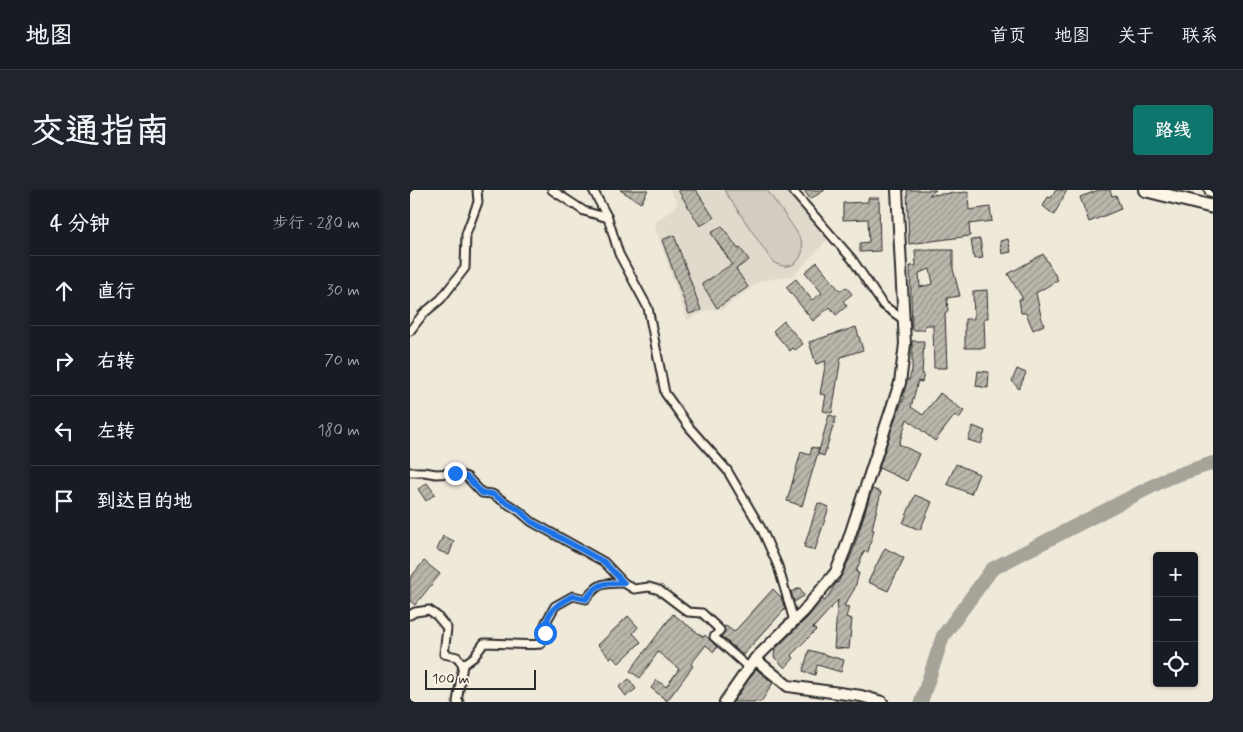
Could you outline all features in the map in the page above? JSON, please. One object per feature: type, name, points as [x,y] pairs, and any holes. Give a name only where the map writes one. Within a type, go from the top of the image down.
[{"type":"highway","points":[[1145,190],[1213,207]]},
{"type":"street","points":[[410,331],[423,314],[441,299],[457,281],[465,268],[466,234],[478,202],[477,190]]},
{"type":"street","points":[[552,190],[584,211],[608,218]]},
{"type":"street","points":[[593,190],[608,218],[619,254],[648,308],[665,393],[689,427],[727,470],[762,530],[778,566],[794,621]]},
{"type":"street","points":[[792,190],[852,259],[883,305],[904,320]]},
{"type":"street","points":[[725,702],[755,659],[794,621],[836,572],[845,550],[900,383],[905,344],[898,190]]},
{"type":"street","points":[[410,472],[455,473],[467,477],[482,493],[492,494],[519,510],[532,522],[604,562],[624,583],[634,589],[649,587],[659,590],[688,612],[702,613],[720,630],[714,637],[749,668]]},
{"type":"street","points":[[459,702],[457,702],[463,665],[474,657],[484,643],[506,643],[522,646],[541,644],[545,624],[555,606],[573,596],[586,599],[594,588],[607,583],[624,583]]},
{"type":"street","points":[[410,615],[415,612],[429,610],[437,616],[447,628],[444,654],[457,657],[463,665]]},
{"type":"street","points":[[755,659],[788,686],[861,696],[882,702]]},
{"type":"shaded area","points":[[670,190],[786,190],[829,238],[794,275],[760,281],[723,309],[708,310],[687,320],[654,224],[678,204]]},
{"type":"shaded area","points":[[724,190],[767,190],[792,225],[803,246],[800,257],[794,264],[785,266],[772,261]]},
{"type":"building","points":[[620,190],[648,190],[641,203]]},
{"type":"building","points":[[678,190],[696,190],[714,218],[700,226]]},
{"type":"building","points":[[804,190],[825,190],[810,199]]},
{"type":"building","points":[[907,190],[936,190],[929,195],[968,192],[969,210],[990,207],[992,221],[969,224],[970,236],[909,244]]},
{"type":"building","points":[[1056,190],[1067,190],[1054,215],[1043,206],[1048,197],[1051,198]]},
{"type":"building","points":[[1099,190],[1110,190],[1112,196],[1116,195],[1121,209],[1089,222],[1080,197]]},
{"type":"building","points":[[868,198],[879,198],[880,251],[860,252],[860,243],[869,242],[868,219],[843,220],[843,203],[868,202]]},
{"type":"building","points":[[722,226],[738,249],[740,248],[749,260],[736,269],[748,287],[717,308],[702,284],[732,264],[711,233]]},
{"type":"building","points":[[674,235],[701,310],[689,314],[662,240]]},
{"type":"building","points":[[980,239],[983,258],[974,259],[971,240]]},
{"type":"building","points":[[1008,239],[1011,252],[1002,254],[1000,241]]},
{"type":"building","points":[[915,250],[953,250],[953,269],[960,296],[947,298],[948,312],[945,312],[947,368],[934,368],[933,325],[925,325],[924,330],[912,330],[910,266],[916,266]],"holes":[[[930,269],[933,284],[920,287],[919,273]]]},
{"type":"building","points":[[1043,254],[1058,280],[1036,293],[1044,325],[1033,330],[1026,313],[1021,313],[1019,299],[1023,299],[1008,274]]},
{"type":"building","points":[[817,262],[840,291],[846,287],[852,294],[843,301],[847,306],[836,315],[830,307],[813,321],[786,287],[796,279],[812,300],[822,293],[805,272]]},
{"type":"building","points":[[987,290],[988,318],[984,318],[985,348],[965,348],[965,319],[974,319],[973,291]]},
{"type":"building","points":[[784,321],[803,344],[795,350],[793,348],[790,351],[773,331]]},
{"type":"building","points":[[856,327],[863,350],[841,357],[832,413],[823,411],[826,395],[820,394],[826,361],[816,364],[809,342]]},
{"type":"building","points":[[912,341],[924,341],[922,374],[924,374],[922,382],[918,381],[911,407],[923,415],[940,393],[964,411],[959,418],[955,415],[935,441],[907,419],[899,444],[919,454],[907,481],[879,468],[896,416],[905,396],[903,395],[907,379],[909,380],[912,370]]},
{"type":"building","points":[[1017,369],[1026,373],[1019,389],[1012,381]]},
{"type":"building","points":[[978,371],[989,372],[988,388],[976,386]]},
{"type":"building","points":[[829,415],[836,417],[824,456],[818,454]]},
{"type":"building","points":[[973,426],[985,431],[981,444],[968,440]]},
{"type":"building","points":[[812,447],[819,449],[802,506],[787,501],[801,452],[810,455]]},
{"type":"building","points":[[956,464],[979,474],[971,494],[947,484]]},
{"type":"building","points":[[427,483],[435,494],[426,501],[418,489]]},
{"type":"building","points":[[872,489],[881,492],[872,529],[874,530],[868,552],[864,551],[856,572],[859,573],[855,588],[844,606],[849,607],[846,617],[852,619],[849,649],[834,648],[838,600],[813,628],[816,630],[791,655],[794,658],[785,668],[774,657],[775,649],[808,617],[822,599],[825,601],[838,583],[853,551]]},
{"type":"building","points":[[915,495],[932,502],[920,530],[903,523]]},
{"type":"building","points":[[818,503],[829,507],[815,550],[804,547]]},
{"type":"building","points":[[443,536],[454,541],[449,555],[437,550]]},
{"type":"building","points":[[885,548],[904,558],[888,591],[868,582]]},
{"type":"building","points":[[424,561],[440,574],[415,605],[410,601],[410,578]]},
{"type":"building","points":[[800,588],[804,596],[794,602],[791,592]]},
{"type":"building","points":[[773,589],[781,597],[785,609],[743,655],[721,636],[725,632],[724,627],[726,626],[734,632]]},
{"type":"building","points":[[673,614],[703,637],[705,635],[717,647],[714,652],[706,645],[667,701],[651,688],[657,680],[666,687],[679,669],[658,652],[640,678],[630,671]]},
{"type":"building","points":[[628,616],[638,627],[633,633],[641,642],[619,663],[612,657],[610,658],[598,645]]},
{"type":"building","points":[[809,650],[844,660],[841,672],[817,665],[815,675],[803,671]]},
{"type":"building","points":[[756,669],[773,683],[761,702],[733,702]]},
{"type":"building","points":[[629,679],[636,689],[626,696],[619,687]]},
{"type":"waterway","points":[[921,702],[943,636],[992,569],[1168,478],[1213,463]]},
{"type":"route","points":[[455,473],[467,477],[482,493],[492,494],[519,510],[532,522],[604,562],[624,583],[607,583],[594,588],[586,599],[573,596],[555,606],[545,624],[545,633]]}]
